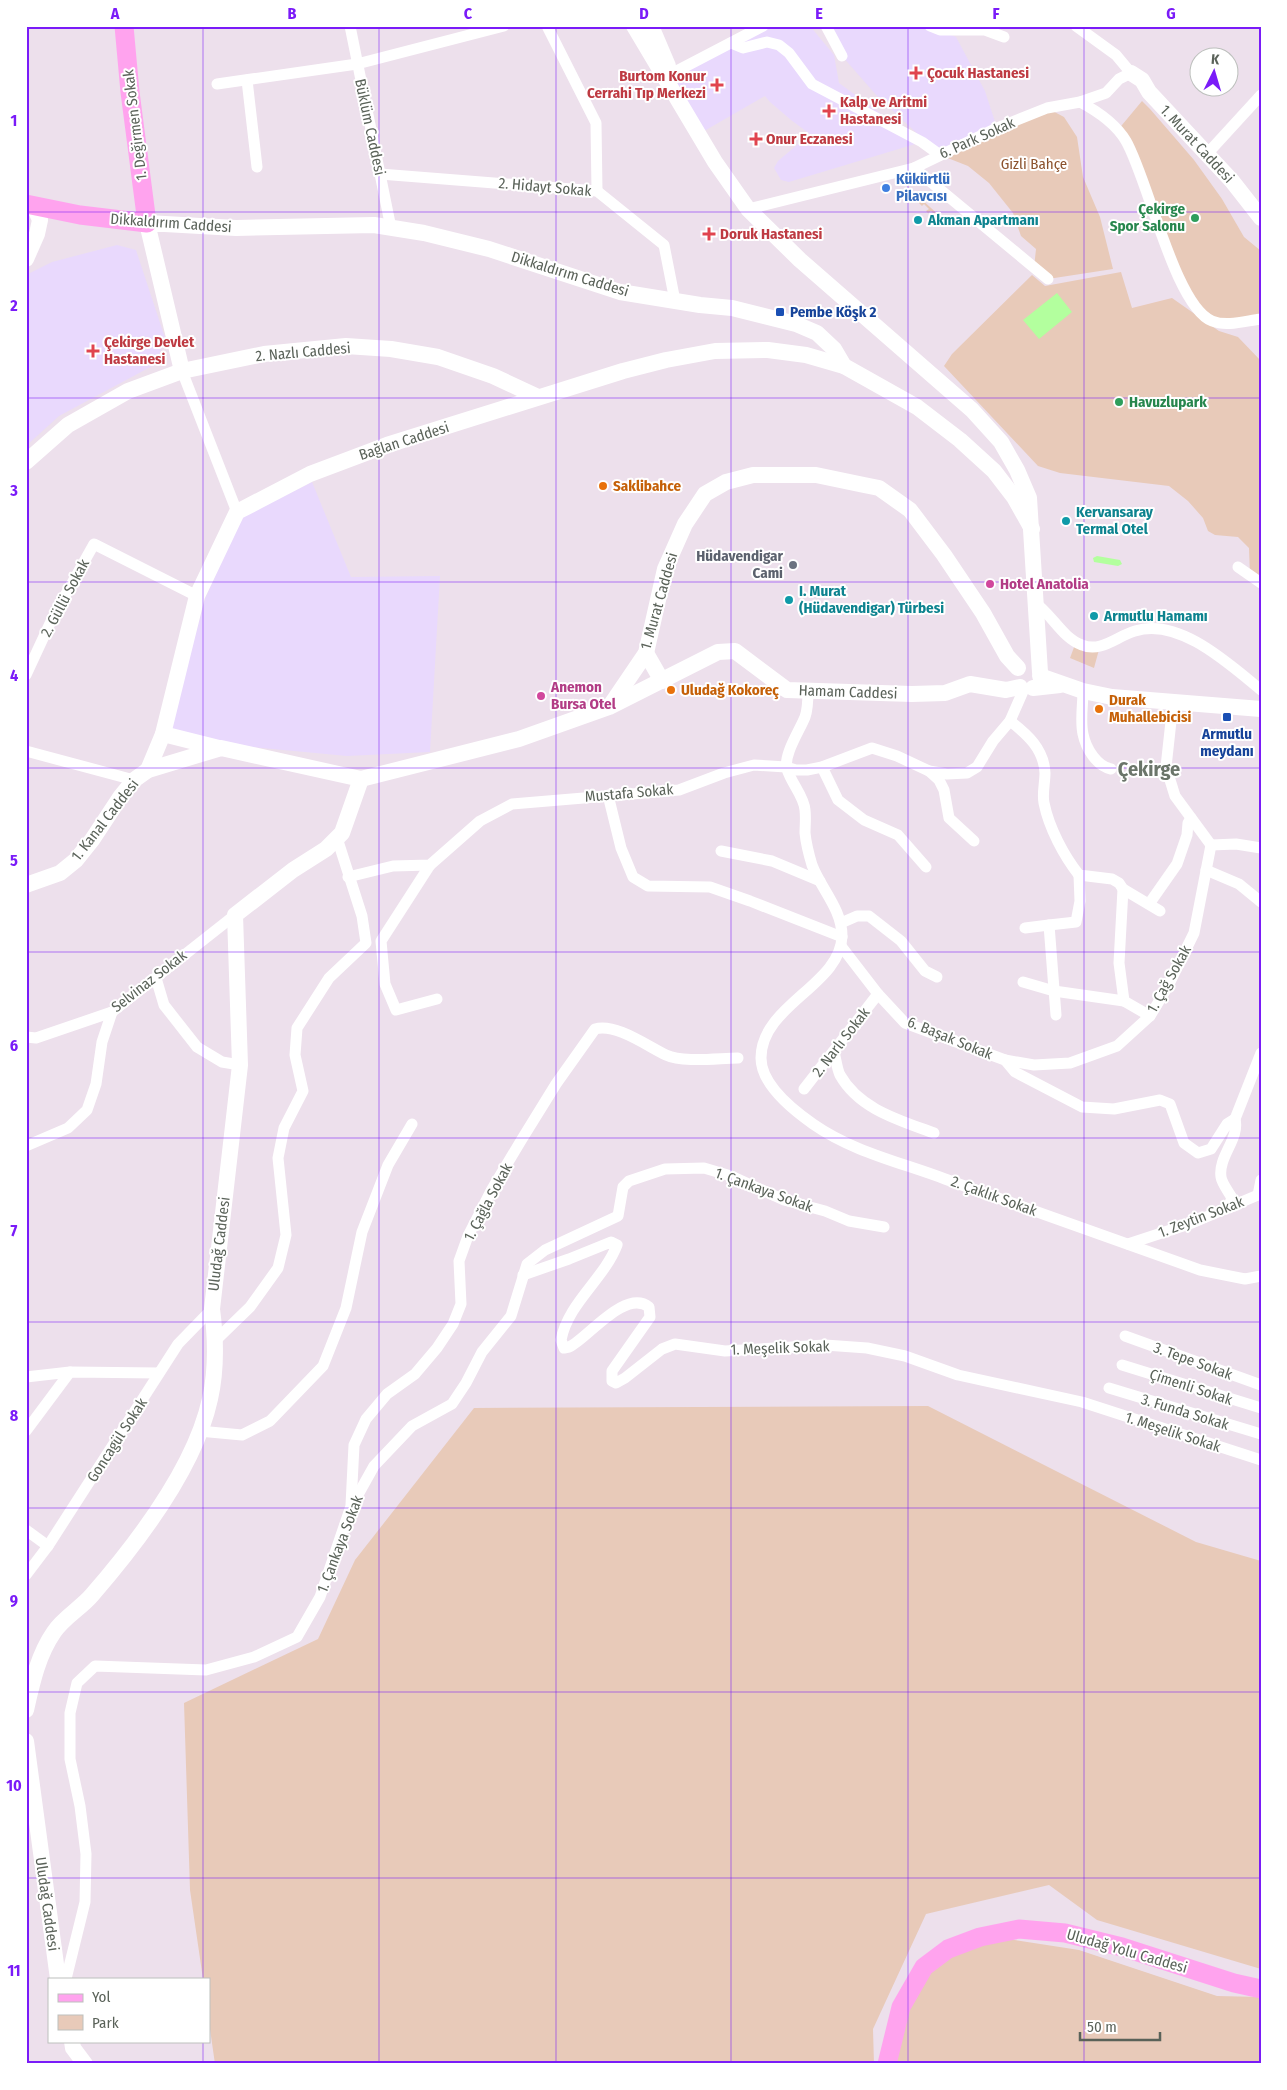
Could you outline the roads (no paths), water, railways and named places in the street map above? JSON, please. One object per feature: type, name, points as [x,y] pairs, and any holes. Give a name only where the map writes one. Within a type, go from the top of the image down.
[{"type":"main road","name":"1. Değirmen Sokak","points":[[124,26],[147,223]]},
{"type":"main road","points":[[634,26],[715,162],[748,209],[800,260],[972,410],[1001,442],[1017,470],[1029,498],[1032,529],[1034,602],[1028,678],[1067,685],[1083,691],[1112,697],[1260,709]]},
{"type":"main road","points":[[651,26],[687,114]]},
{"type":"main road","name":"1. Murat Caddesi","points":[[1131,73],[1142,80],[1149,92],[1232,181],[1261,218]]},
{"type":"main road","name":"Dikkaldırım Caddesi","points":[[30,205],[80,215],[147,223],[236,228],[374,225],[424,233],[489,249],[620,292],[732,308],[796,324],[817,333],[834,349],[844,366],[917,406],[960,440],[994,472],[1014,497],[1032,529]]},
{"type":"main road","points":[[26,259],[37,234],[40,220],[30,205]]},
{"type":"main road","points":[[147,223],[182,371]]},
{"type":"main road","name":"2. Nazlı Caddesi","points":[[26,462],[68,425],[128,391],[182,371],[264,354],[346,346],[438,357],[493,376],[538,398]]},
{"type":"main road","name":"Bağlan Caddesi","points":[[237,512],[310,474],[379,448],[623,371],[666,360],[715,351],[768,350],[806,355],[844,366]]},
{"type":"main road","name":"1. Murat Caddesi","points":[[609,708],[646,653],[665,569],[685,524],[705,494],[726,482],[753,475],[816,475],[879,488],[910,510],[944,555],[983,613],[1007,656],[1028,678]]},
{"type":"main road","points":[[148,770],[163,734],[197,596],[237,512]]},
{"type":"main road","name":"Hamam Caddesi","points":[[609,708],[718,652],[735,651],[787,690],[912,694],[946,693],[970,684],[1006,690],[1028,678]]},
{"type":"main road","points":[[646,653],[662,681]]},
{"type":"main road","points":[[235,915],[293,870],[326,849],[342,833],[361,779],[519,739],[609,708]]},
{"type":"main road","points":[[163,734],[221,748]]},
{"type":"main road","name":"1. Kanal Caddesi","points":[[26,884],[60,873],[76,860],[134,780],[148,770],[221,748],[361,779]]},
{"type":"main road","name":"Uludağ Caddesi","points":[[26,1710],[35,1669],[54,1631],[91,1596],[157,1512],[189,1456],[210,1400],[216,1340],[212,1309],[240,1065],[235,915]]},
{"type":"main road","name":"Uludağ Caddesi","points":[[26,1741],[58,1978]]},
{"type":"main road","name":"Uludağ Yolu Caddesi","points":[[887,2064],[901,2007],[924,1967],[948,1949],[980,1937],[1019,1929],[1065,1933],[1122,1947],[1234,1983],[1261,1989]]},
{"type":"main road","points":[[72,2042],[73,2048],[85,2064]]},
{"type":"street","name":"Büklüm Caddesi","points":[[350,26],[391,228]]},
{"type":"street","points":[[217,84],[357,64],[504,26]]},
{"type":"street","points":[[547,26],[596,123],[597,191]]},
{"type":"street","points":[[671,74],[763,26]]},
{"type":"street","points":[[826,26],[842,56]]},
{"type":"street","points":[[930,26],[940,30],[985,30],[1004,37]]},
{"type":"street","points":[[1076,26],[1116,55],[1131,73]]},
{"type":"street","points":[[731,43],[743,48],[767,42],[779,45],[789,53],[812,84],[922,142],[940,154]]},
{"type":"street","name":"6. Park Sokak","points":[[748,209],[914,168],[940,154],[1047,108],[1080,102],[1106,92],[1119,79],[1131,73]]},
{"type":"street","points":[[247,80],[257,166]]},
{"type":"street","points":[[1207,154],[1261,96]]},
{"type":"street","points":[[1080,102],[1098,111],[1125,140],[1141,175],[1172,261],[1188,297],[1210,320],[1223,324],[1261,319]]},
{"type":"street","points":[[914,168],[1048,279]]},
{"type":"street","name":"2. Hidayt Sokak","points":[[380,174],[597,191],[664,245],[676,301]]},
{"type":"street","points":[[182,371],[237,512]]},
{"type":"street","name":"2. Güllü Sokak","points":[[26,675],[52,619],[94,544],[197,596]]},
{"type":"street","points":[[1238,567],[1261,583]]},
{"type":"street","points":[[1034,602],[1045,610],[1070,638],[1081,645],[1093,648],[1105,645],[1137,630],[1162,629],[1180,634],[1222,659],[1261,690]]},
{"type":"street","name":"Mustafa Sokak","points":[[381,941],[430,865],[480,821],[512,804],[679,790],[724,773],[754,765],[807,770],[822,767],[872,748],[897,756],[928,771],[947,774],[967,773],[977,767],[993,741],[1010,721],[1028,678]]},
{"type":"street","points":[[608,796],[622,848],[633,877],[648,886],[710,887],[750,900],[841,942],[841,923],[813,866],[805,835],[806,809],[786,767],[790,750],[806,715],[808,690]]},
{"type":"street","points":[[1083,691],[1082,734],[1091,754],[1102,767],[1111,769]]},
{"type":"street","points":[[1173,703],[1166,767],[1175,796],[1211,845],[1236,844],[1261,848]]},
{"type":"street","points":[[1010,721],[1030,737],[1041,755],[1045,771],[1044,802],[1050,824],[1070,863],[1080,875],[1080,901],[1076,922],[1025,928]]},
{"type":"street","points":[[26,751],[134,780]]},
{"type":"street","points":[[822,767],[838,800],[864,820],[898,835],[926,867]]},
{"type":"street","points":[[928,771],[939,780],[944,790],[949,818],[974,842]]},
{"type":"street","points":[[1149,904],[1177,864],[1191,818]]},
{"type":"street","points":[[337,838],[362,916],[366,943]]},
{"type":"street","name":"1. Çağ Sokak","points":[[1005,1060],[1034,1065],[1070,1063],[1118,1046],[1150,1016],[1168,988],[1194,932],[1211,845]]},
{"type":"street","points":[[721,851],[772,861],[820,881]]},
{"type":"street","points":[[348,877],[393,866],[430,865]]},
{"type":"street","points":[[1206,870],[1239,884],[1261,902]]},
{"type":"street","points":[[1080,875],[1112,879],[1120,883],[1123,889],[1119,963],[1124,1001]]},
{"type":"street","points":[[1123,889],[1160,911]]},
{"type":"street","name":"Selvinaz Sokak","points":[[26,1037],[36,1038],[112,1012],[235,915]]},
{"type":"street","points":[[841,923],[856,916],[869,916],[901,941],[925,971],[937,977]]},
{"type":"street","points":[[1049,925],[1056,1015]]},
{"type":"street","points":[[216,1340],[250,1307],[278,1268],[286,1235],[278,1158],[284,1128],[303,1091],[295,1055],[297,1028],[329,978],[366,943],[381,941],[385,984],[396,1010],[437,999]]},
{"type":"street","name":"6. Başak Sokak","points":[[841,942],[878,994],[905,1023],[1005,1060],[1015,1072],[1082,1107],[1114,1109],[1154,1101],[1166,1102],[1170,1104],[1184,1143],[1198,1153],[1211,1149],[1227,1124],[1235,1119]]},
{"type":"street","name":"2. Çaklık Sokak","points":[[841,942],[839,954],[815,983],[781,1015],[766,1033],[761,1058],[769,1083],[791,1106],[814,1125],[843,1141],[879,1157],[930,1173],[1200,1270],[1245,1279],[1261,1276]]},
{"type":"street","points":[[156,978],[164,1005],[197,1047],[222,1062],[240,1065]]},
{"type":"street","points":[[1023,982],[1054,991],[1124,1001],[1150,1016]]},
{"type":"street","name":"2. Narlı Sokak","points":[[804,1089],[878,994]]},
{"type":"street","points":[[26,1146],[68,1128],[87,1110],[96,1084],[102,1042],[112,1012]]},
{"type":"street","name":"1. Çağla Sokak","points":[[350,1509],[354,1445],[366,1419],[387,1394],[415,1374],[437,1348],[453,1324],[461,1304],[459,1260],[468,1236],[492,1189],[522,1139],[556,1084],[595,1029],[602,1027],[613,1030],[644,1042],[668,1056],[684,1058],[738,1058]]},
{"type":"street","points":[[834,1052],[840,1074],[861,1101],[894,1119],[934,1133]]},
{"type":"street","points":[[1228,1208],[1232,1198],[1221,1178],[1222,1163],[1235,1132],[1235,1119],[1261,1053]]},
{"type":"street","points":[[199,1431],[242,1436],[270,1421],[323,1366],[346,1308],[362,1232],[388,1165],[412,1124]]},
{"type":"street","name":"1. Çankaya Sokak","points":[[66,1978],[86,1902],[84,1844],[80,1806],[70,1759],[70,1713],[77,1683],[95,1666],[206,1670],[254,1657],[297,1637],[320,1597],[350,1509],[374,1466],[412,1426],[452,1404],[466,1383],[482,1352],[511,1316],[527,1264],[544,1250],[618,1216],[623,1187],[629,1181],[665,1169],[704,1168],[731,1176],[784,1200],[825,1211],[849,1222],[884,1227]]},
{"type":"street","name":"1. Zeytin Sokak","points":[[1128,1244],[1192,1223],[1258,1195],[1261,1180]]},
{"type":"street","name":"1. Meşelik Sokak","points":[[523,1275],[569,1260],[611,1242],[617,1245],[612,1258],[569,1316],[561,1340],[564,1348],[569,1347],[614,1312],[631,1305],[645,1305],[649,1308],[650,1317],[612,1371],[612,1381],[616,1382],[625,1378],[662,1350],[675,1344],[725,1351],[825,1345],[867,1348],[905,1356],[958,1375],[1082,1402],[1261,1460]]},
{"type":"street","name":"Goncagül Sokak","points":[[26,1575],[48,1546],[178,1344],[212,1309]]},
{"type":"street","name":"3. Tepe Sokak","points":[[1125,1336],[1261,1385]]},
{"type":"street","name":"Çimenli Sokak","points":[[1122,1365],[1261,1408]]},
{"type":"street","points":[[26,1377],[70,1372],[159,1373]]},
{"type":"street","points":[[26,1431],[70,1372]]},
{"type":"street","name":"3. Funda Sokak","points":[[1109,1388],[1261,1434]]},
{"type":"street","points":[[26,1530],[48,1546]]},
{"type":"place","name":"Çocuk Hastanesi","points":[[916,73]]},
{"type":"place","name":"Burtom Konur Cerrahi Tıp Merkezi","points":[[717,85]]},
{"type":"place","name":"Kalp ve Aritmi Hastanesi","points":[[829,111]]},
{"type":"place","name":"Onur Eczanesi","points":[[756,139]]},
{"type":"place","name":"Kükürtlü Pilavcısı","points":[[886,188]]},
{"type":"place","name":"Çekirge Spor Salonu","points":[[1195,218]]},
{"type":"place","name":"Akman Apartmanı","points":[[918,220]]},
{"type":"place","name":"Doruk Hastanesi","points":[[709,234]]},
{"type":"place","name":"Pembe Köşk 2","points":[[780,312]]},
{"type":"place","name":"Çekirge Devlet Hastanesi","points":[[93,351]]},
{"type":"place","name":"Havuzlupark","points":[[1119,402]]},
{"type":"place","name":"Saklibahce","points":[[603,486]]},
{"type":"place","name":"Kervansaray Termal Otel","points":[[1066,521]]},
{"type":"place","name":"Hüdavendigar Cami","points":[[793,565]]},
{"type":"place","name":"Hotel Anatolia","points":[[990,584]]},
{"type":"place","name":"I. Murat (Hüdavendigar) Türbesi","points":[[789,600]]},
{"type":"place","name":"Armutlu Hamamı","points":[[1094,616]]},
{"type":"place","name":"Uludağ Kokoreç","points":[[671,690]]},
{"type":"place","name":"Anemon Bursa Otel","points":[[541,696]]},
{"type":"place","name":"Durak Muhallebicisi","points":[[1099,709]]},
{"type":"place","name":"Armutlu meydanı","points":[[1227,717]]},
{"type":"district","name":"Çekirge","points":[[1149,769]]},
{"type":"park label","name":"Gizli Bahçe","points":[[1034,164]]}]
